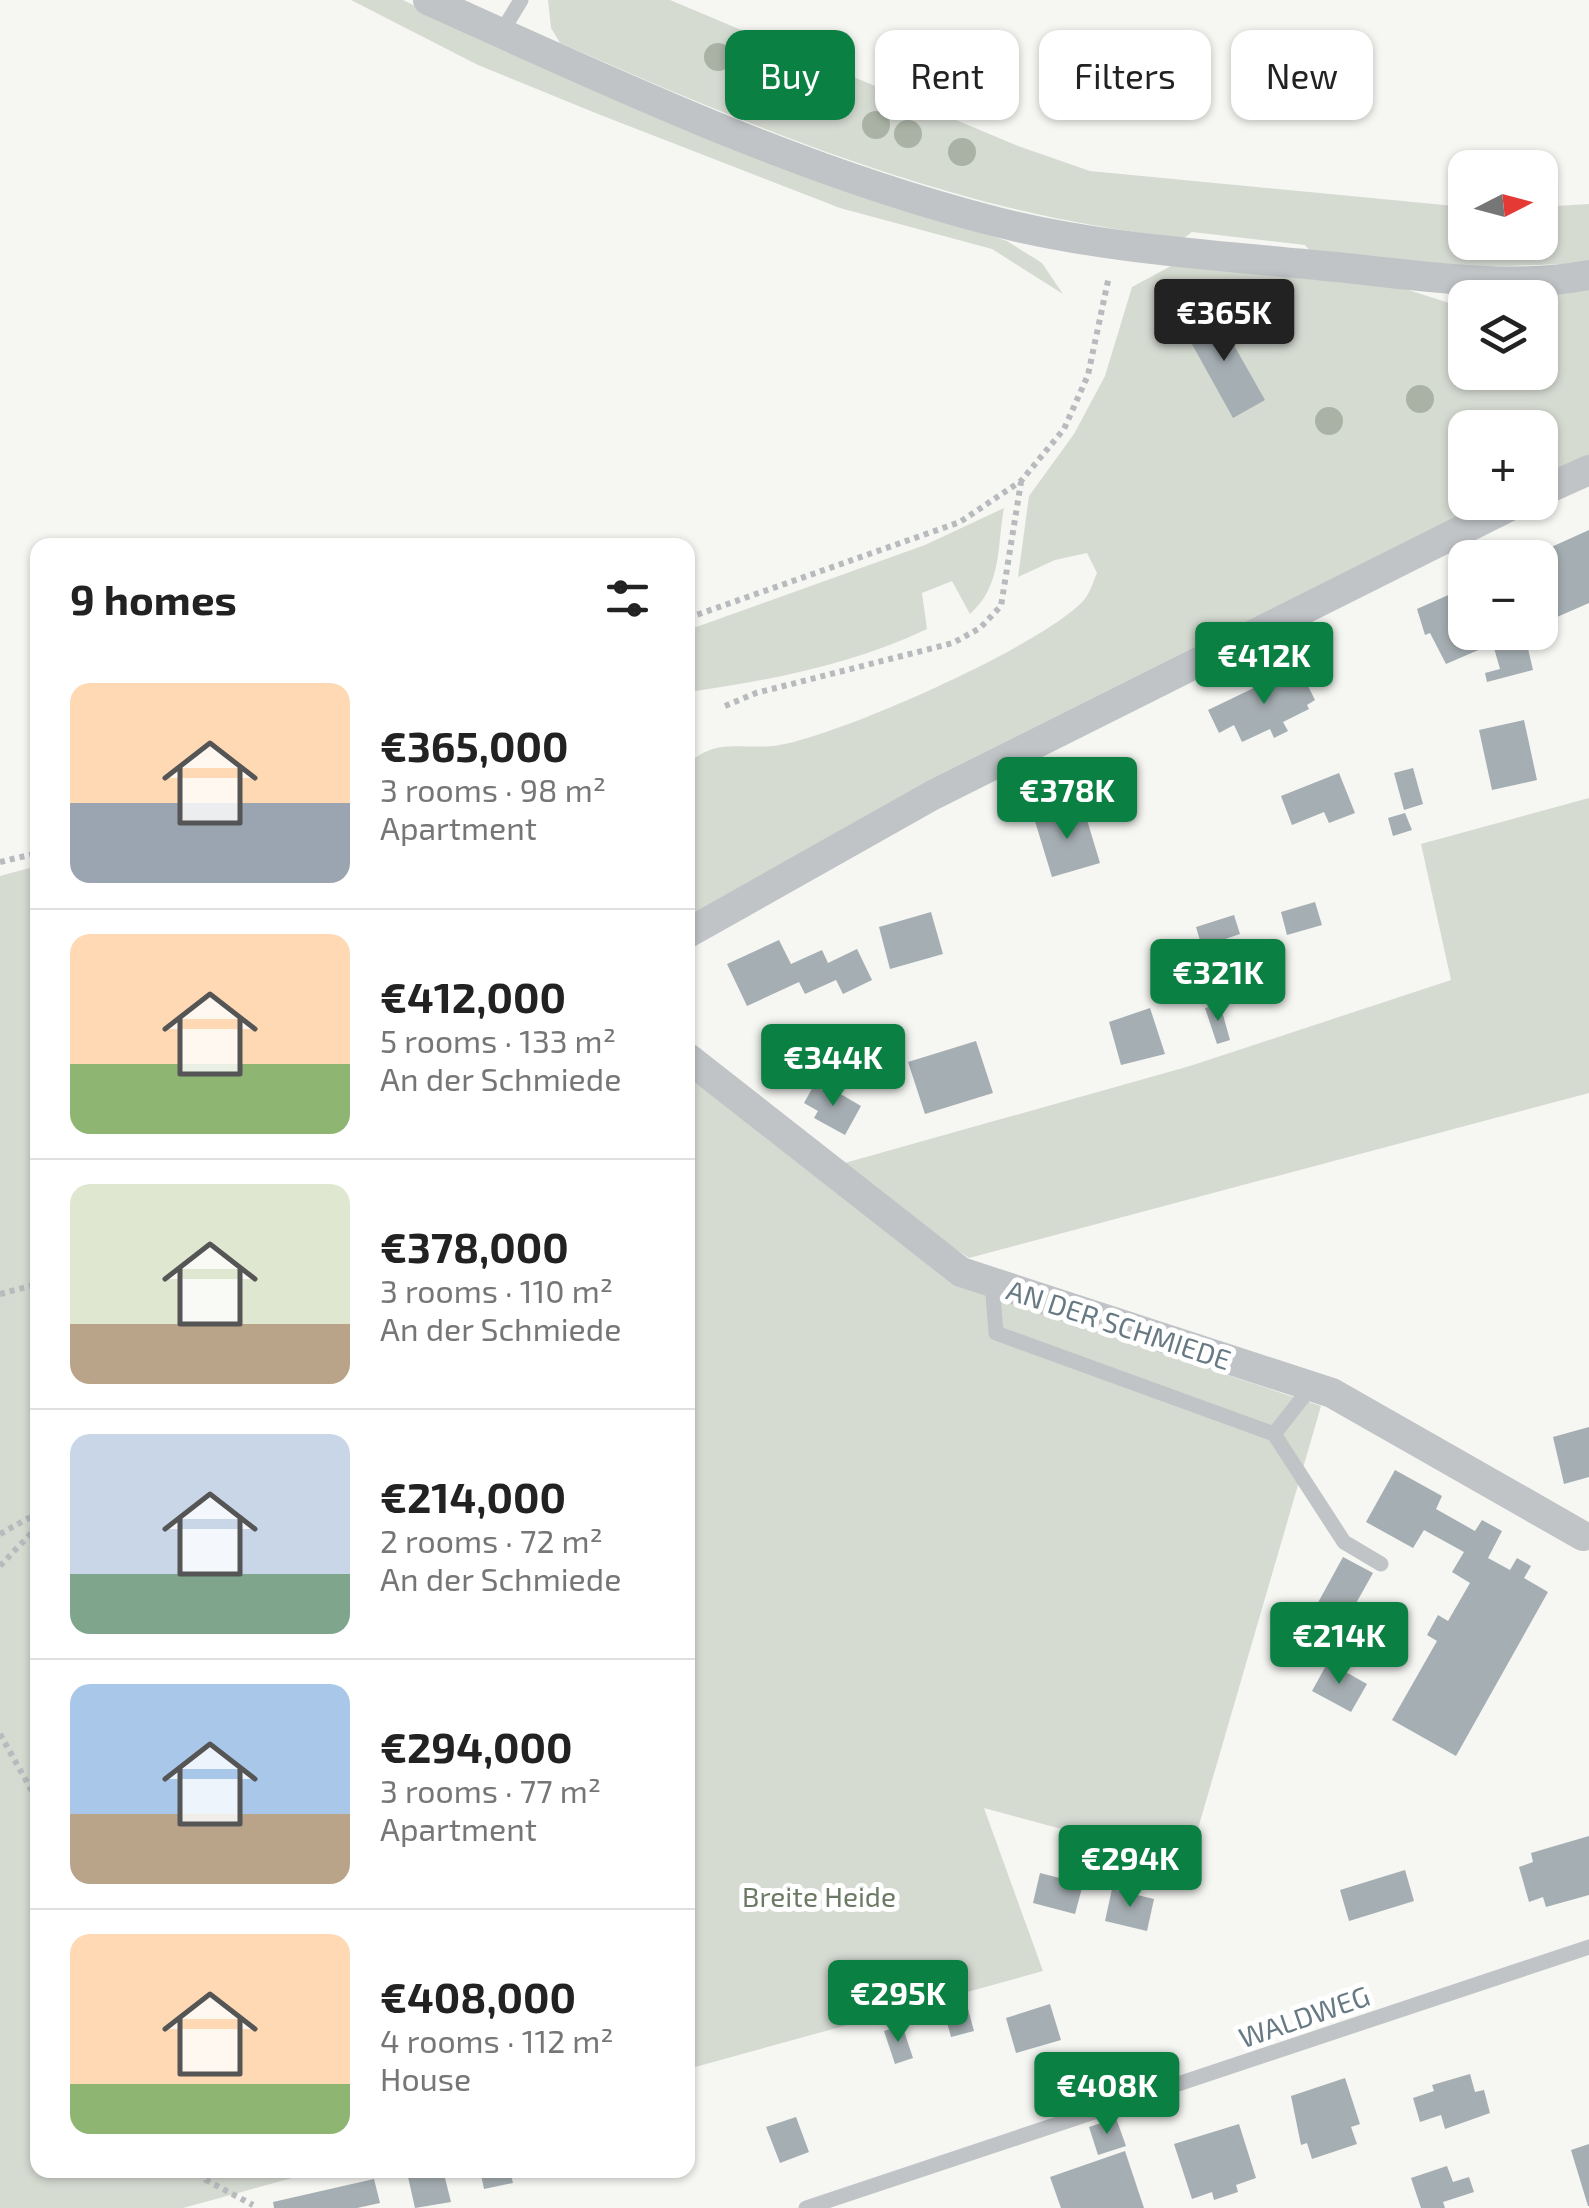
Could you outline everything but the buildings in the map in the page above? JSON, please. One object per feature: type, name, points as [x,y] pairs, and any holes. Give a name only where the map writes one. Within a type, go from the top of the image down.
[{"type":"street","points":[[428,0],[853,178],[998,222],[1115,246],[1486,281],[1589,275]]},
{"type":"street","points":[[1558,484],[1589,470]]},
{"type":"street","points":[[695,929],[933,795],[1482,520]]},
{"type":"street","name":"AN DER SCHMIEDE","points":[[695,1063],[962,1272],[1348,1402],[1583,1536]]},
{"type":"lane","points":[[501,33],[522,0]]},
{"type":"lane","points":[[992,1282],[996,1333],[1274,1434],[1344,1542],[1382,1564]]},
{"type":"lane","points":[[1274,1434],[1311,1387]]},
{"type":"lane","name":"WALDWEG","points":[[806,2208],[1589,1947]]},
{"type":"path","points":[[695,616],[960,522],[1021,481],[1064,429],[1088,375],[1115,246]]},
{"type":"path","points":[[725,706],[756,693],[953,643],[980,628],[1001,606],[1021,481]]},
{"type":"path","points":[[0,862],[30,855]]},
{"type":"path","points":[[0,1294],[30,1286]]},
{"type":"path","points":[[0,1534],[30,1517]]},
{"type":"path","points":[[0,1566],[30,1534]]},
{"type":"path","points":[[0,1734],[30,1788]]},
{"type":"path","points":[[205,2178],[252,2205]]},
{"type":"green space","points":[[351,0],[403,0],[496,46],[852,190],[1007,241],[1042,263],[1063,294],[992,249],[840,208],[598,114],[478,65]]},
{"type":"green space","points":[[548,0],[670,0],[742,30],[725,30],[725,114],[560,43],[551,28]]},
{"type":"green space","points":[[855,78],[875,86],[875,120],[956,120],[1090,171],[1448,205],[1448,260],[1558,260],[1558,206],[1589,204],[1589,263],[1481,267],[1311,252],[1305,245],[1192,232],[1184,238],[1102,227],[942,190],[741,120],[855,120]]},
{"type":"green space","points":[[1171,266],[1383,282],[1448,303],[1448,390],[1558,390],[1558,294],[1589,289],[1589,459],[1558,474],[1558,410],[1448,410],[1448,520],[1466,520],[695,916],[695,758],[728,746],[773,746],[802,740],[887,709],[1027,641],[1062,619],[1086,597],[1097,573],[1087,553],[1055,560],[1018,577],[1029,496],[1074,434],[1105,376],[1132,287]]},
{"type":"green space","points":[[1004,508],[993,578],[970,614],[952,581],[922,593],[927,629],[899,641],[810,670],[695,691],[695,627],[925,545]]},
{"type":"green space","points":[[1589,798],[1589,1093],[969,1258],[834,1166],[1190,1066],[1451,980],[1421,844]]},
{"type":"green space","points":[[30,868],[30,2178],[292,2178],[183,2208],[0,2208],[0,876]]},
{"type":"green space","name":"Breite Heide","points":[[695,1079],[955,1285],[1321,1406],[1188,1863],[984,1808],[1043,1971],[695,2067]]}]
